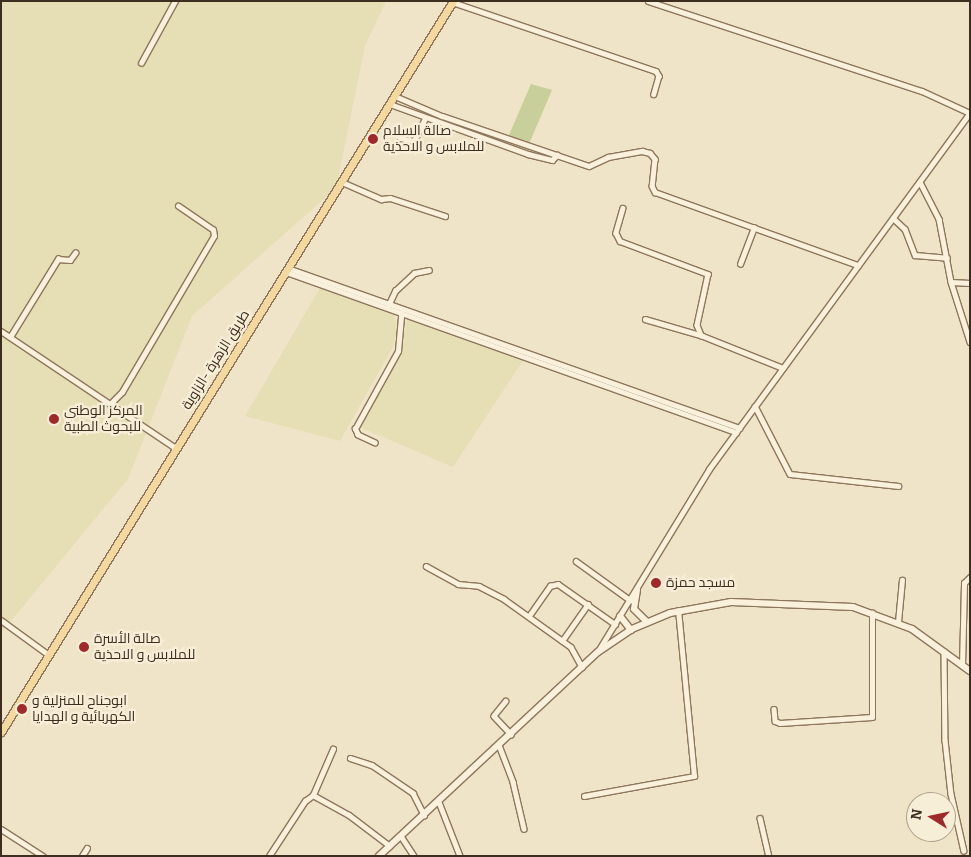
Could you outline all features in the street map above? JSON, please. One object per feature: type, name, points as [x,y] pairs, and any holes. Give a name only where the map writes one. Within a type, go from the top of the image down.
[{"type":"main road","name":"طريق الزهرة -الزاوية","points":[[1,732],[452,2]]},
{"type":"main road","points":[[631,629],[637,590]]},
{"type":"main road","points":[[379,856],[598,652],[631,629],[678,611],[722,603],[784,602],[826,603],[872,612],[898,622],[944,651],[970,671]]},
{"type":"main road","points":[[634,608],[647,622]]},
{"type":"main road","points":[[620,616],[631,629]]},
{"type":"street","points":[[141,63],[175,1]]},
{"type":"street","points":[[598,652],[637,590],[686,504],[737,430],[970,113],[922,91],[648,1]]},
{"type":"street","points":[[452,2],[656,71],[660,76],[654,94]]},
{"type":"street","points":[[395,96],[420,108],[589,166],[608,157],[642,151],[650,153],[655,159],[652,186],[655,192],[858,265]]},
{"type":"street","points":[[390,104],[528,154],[552,160],[557,155]]},
{"type":"street","points":[[418,115],[420,108]]},
{"type":"street","points":[[400,138],[414,141],[425,118]]},
{"type":"street","points":[[342,182],[380,199],[390,198],[446,216]]},
{"type":"street","points":[[920,182],[939,220],[951,282],[970,342]]},
{"type":"street","points":[[110,404],[122,392],[214,236],[213,230],[178,206]]},
{"type":"street","points":[[623,208],[616,233],[620,241],[708,274],[697,325],[701,335]]},
{"type":"street","points":[[893,218],[906,229],[914,254],[947,258]]},
{"type":"street","points":[[740,264],[754,228]]},
{"type":"street","points":[[10,337],[58,259],[70,260],[75,253]]},
{"type":"street","points":[[287,270],[737,430]]},
{"type":"street","points":[[388,305],[414,274],[429,270]]},
{"type":"street","points":[[951,282],[970,283]]},
{"type":"street","points":[[388,305],[402,312],[737,430]]},
{"type":"street","points":[[375,442],[358,435],[355,429],[398,351],[402,312]]},
{"type":"street","points":[[645,319],[701,335],[783,368]]},
{"type":"street","points":[[1,331],[176,448]]},
{"type":"street","points":[[756,406],[790,474],[898,486]]},
{"type":"street","points":[[576,561],[630,600]]},
{"type":"street","points":[[426,566],[461,585],[478,586],[499,595],[574,651],[582,667]]},
{"type":"street","points":[[962,666],[964,583],[970,576]]},
{"type":"street","points":[[898,622],[902,580]]},
{"type":"street","points":[[529,616],[555,584],[588,604],[615,624]]},
{"type":"street","points":[[562,641],[588,604]]},
{"type":"street","points":[[584,796],[694,776],[678,611]]},
{"type":"street","points":[[774,708],[775,721],[780,723],[872,717],[872,612]]},
{"type":"street","points":[[1,620],[49,655]]},
{"type":"street","points":[[944,651],[946,749],[951,794],[964,850]]},
{"type":"street","points":[[506,701],[494,716],[511,734]]},
{"type":"street","points":[[499,745],[513,782],[524,829]]},
{"type":"street","points":[[269,856],[305,801],[313,796],[333,749]]},
{"type":"street","points":[[350,758],[368,763],[413,793],[424,816]]},
{"type":"street","points":[[313,796],[349,814],[390,846]]},
{"type":"street","points":[[439,802],[460,856]]},
{"type":"street","points":[[760,818],[769,856]]},
{"type":"street","points":[[1,829],[43,856]]},
{"type":"street","points":[[401,836],[414,856]]},
{"type":"street","points":[[82,856],[87,848]]},
{"type":"shaded area","points":[[1,1],[386,1],[365,46],[336,188],[192,316],[128,479],[1,633]]},
{"type":"shaded area","points":[[320,288],[394,315],[397,330],[393,347],[340,441],[245,416]]},
{"type":"shaded area","points":[[409,313],[526,356],[453,467],[355,425],[400,349]]},
{"type":"green space","points":[[531,84],[552,90],[529,144],[509,135]]},
{"type":"place","name":"صالة السلام للملابس و الاحذية","points":[[373,139]]},
{"type":"place","name":"المركز الوطني للبحوث الطبية","points":[[54,419]]},
{"type":"place","name":"مسجد حمزة","points":[[656,583]]},
{"type":"place","name":"صالة الأسرة للملابس و الاحذية","points":[[84,647]]},
{"type":"place","name":"ابوجناح للمنزلية و الكهربائية و الهدايا","points":[[22,709]]}]
